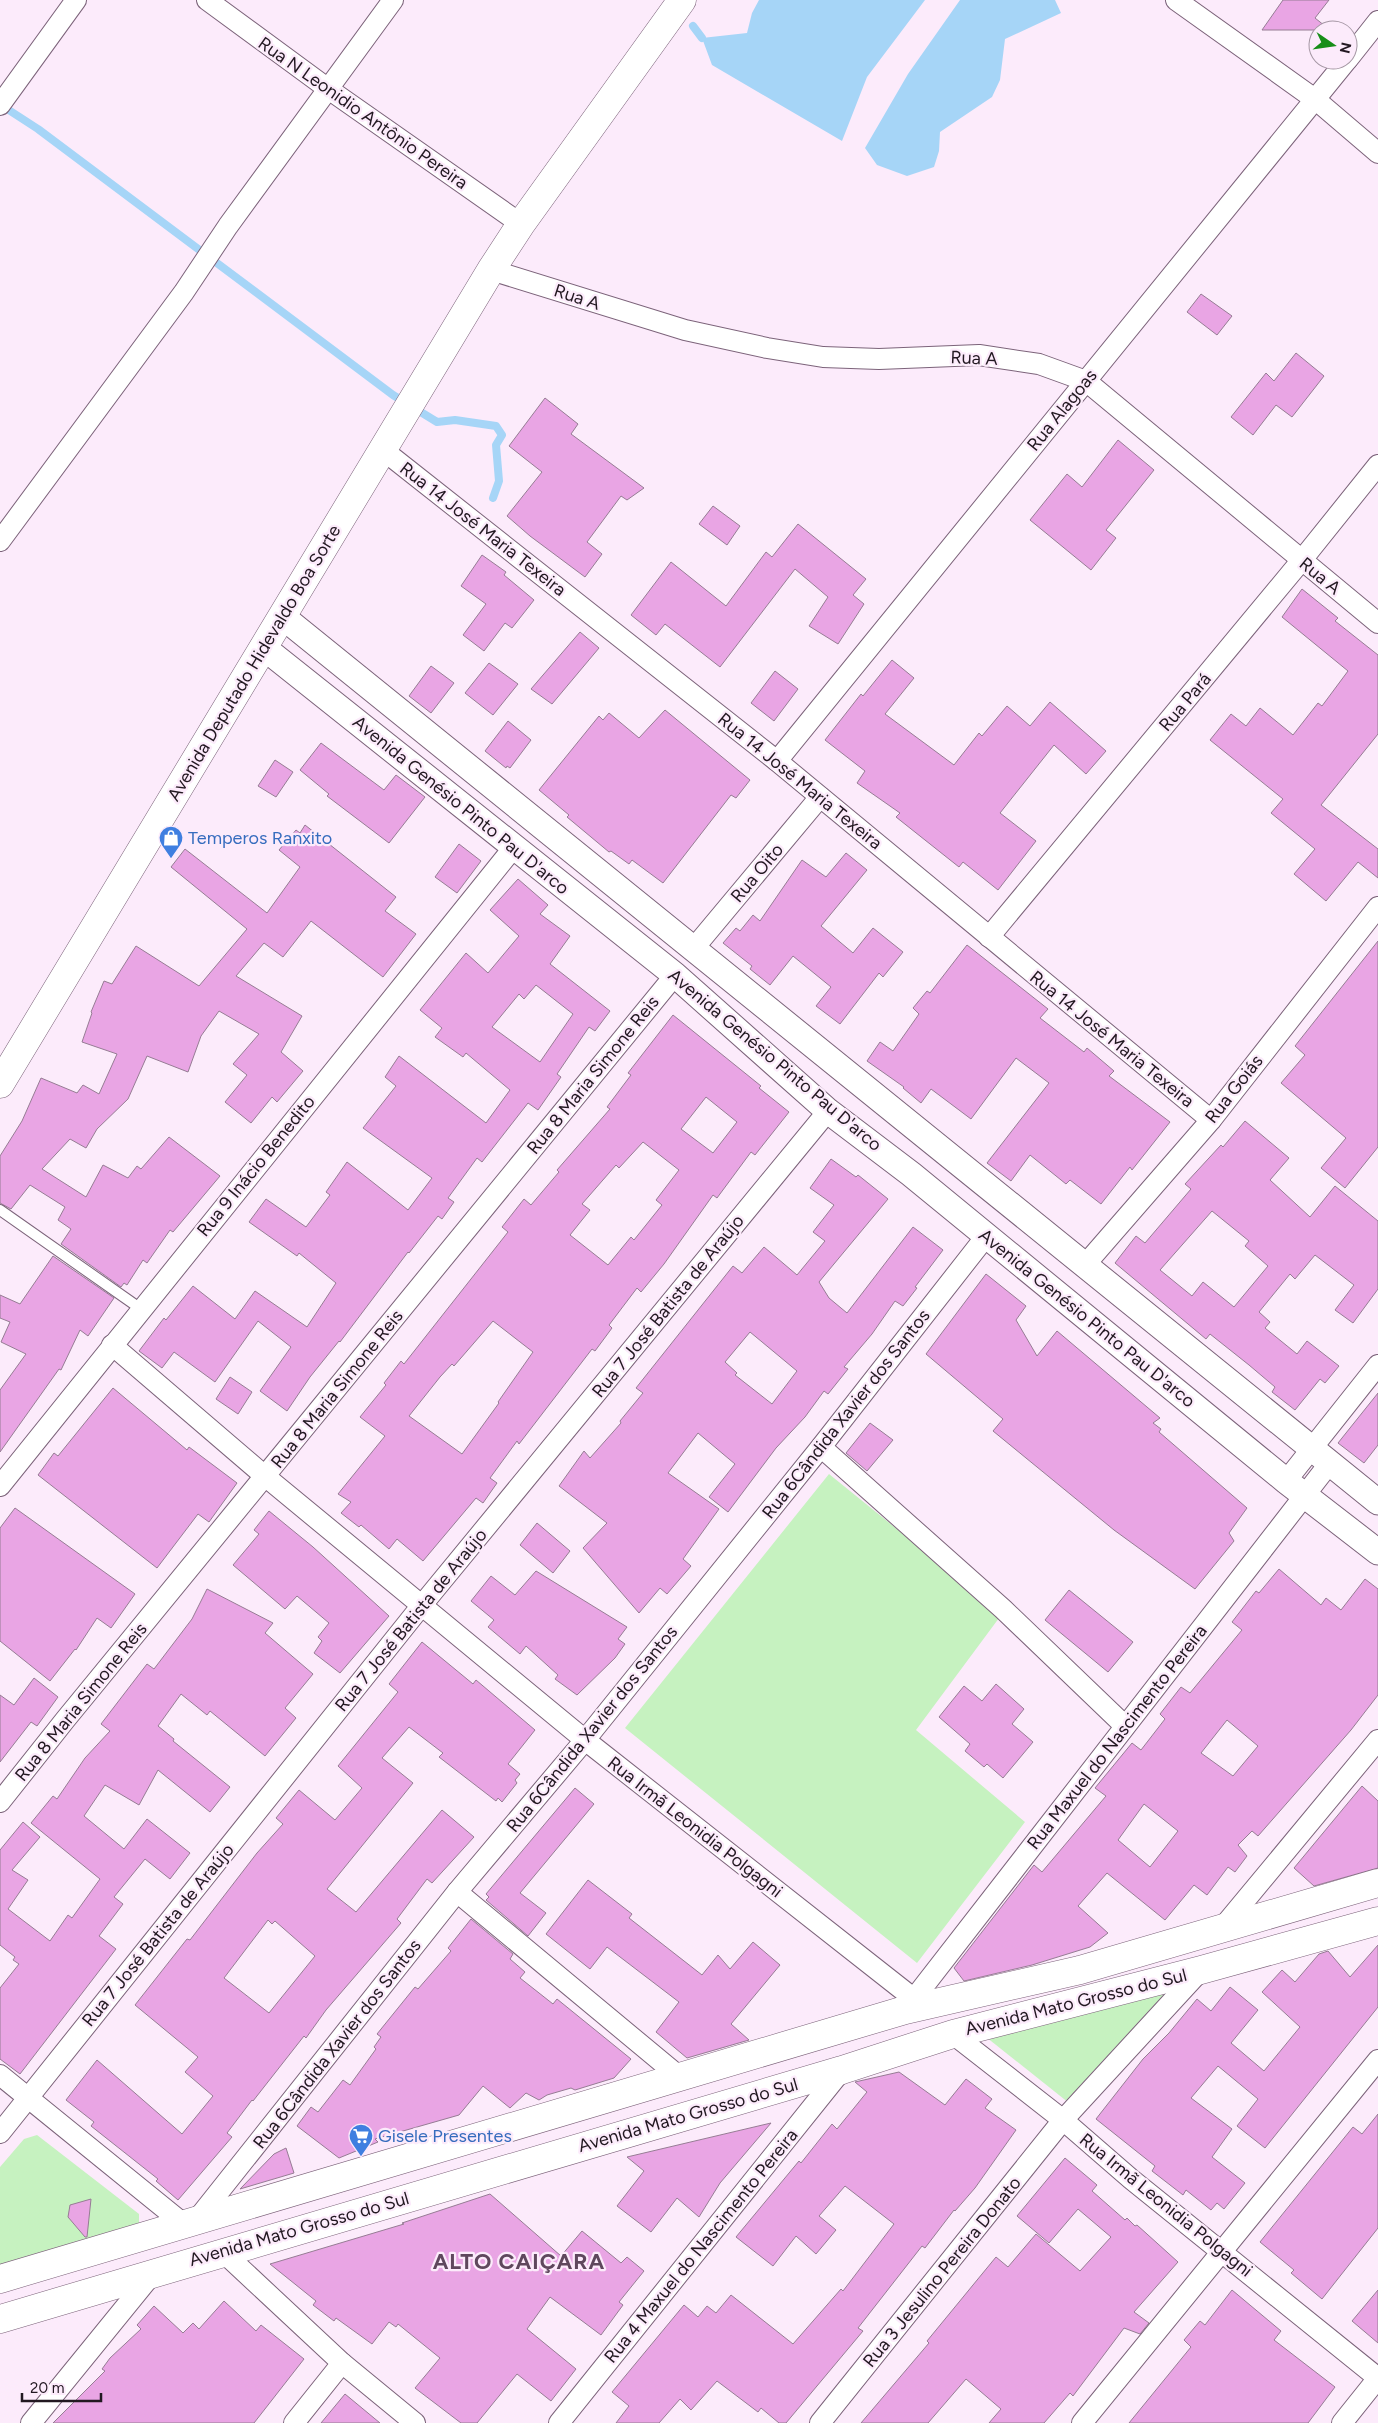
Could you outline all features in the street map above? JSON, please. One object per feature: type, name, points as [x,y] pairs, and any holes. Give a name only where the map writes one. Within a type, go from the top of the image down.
[{"type":"main road","name":"Avenida Deputado Hidevaldo Boa Sorte","points":[[0,1084],[7,1056],[283,617],[491,270],[515,233],[682,0]]},
{"type":"main road","name":"Avenida Mato Grosso do Sul","points":[[0,2279],[681,2078],[909,2004],[1080,1970],[1223,1927],[1378,1884]]},
{"type":"main road","name":"Avenida Mato Grosso do Sul","points":[[0,2319],[42,2308],[153,2272],[842,2070],[953,2034],[1201,1970],[1378,1921]]},
{"type":"main road","points":[[33,2270],[42,2308]]},
{"type":"street","points":[[0,105],[76,0]]},
{"type":"street","name":"Rua N Leonidio Antônio Pereira","points":[[207,0],[326,88],[515,233]]},
{"type":"street","points":[[0,541],[184,292],[228,226],[326,88],[393,0]]},
{"type":"street","points":[[1176,0],[1316,100],[1378,153]]},
{"type":"street","name":"Rua Alagoas","points":[[1358,47],[1378,21]]},
{"type":"street","name":"Rua Alagoas","points":[[777,761],[1340,70]]},
{"type":"street","name":"Rua A","points":[[491,270],[685,330],[767,348],[823,357],[879,359],[979,355],[1038,364],[1086,381],[1378,623]]},
{"type":"street","name":"Rua 14 José Maria Texeira","points":[[383,450],[777,761],[1210,1120]]},
{"type":"street","name":"Rua Pará","points":[[989,938],[1302,561],[1378,465]]},
{"type":"street","name":"Avenida Genésio Pinto Pau D'arco","points":[[283,617],[1378,1502]]},
{"type":"street","name":"Avenida Genésio Pinto Pau D'arco","points":[[263,647],[675,975],[828,1111],[911,1174],[1296,1488],[1378,1552]]},
{"type":"street","name":"Rua Oito","points":[[694,948],[820,797]]},
{"type":"street","name":"Rua 9 Inácio Benedito","points":[[0,1486],[514,848]]},
{"type":"street","name":"Rua Goiás","points":[[1084,1266],[1210,1120],[1378,907]]},
{"type":"street","name":"Rua 8 Maria Simone Reis","points":[[0,1802],[675,975]]},
{"type":"street","name":"Rua 7 José Batista de Araújo","points":[[0,2133],[422,1605],[828,1111]]},
{"type":"street","points":[[911,1174],[937,1146]]},
{"type":"street","name":"Rua 6Cândida Xavier dos Santos","points":[[190,2223],[457,1892],[584,1740],[821,1447],[987,1235]]},
{"type":"street","name":"Rua Irmã Leonidia Polgagni","points":[[112,1345],[266,1477],[584,1740],[909,2004]]},
{"type":"street","name":"Rua Maxuel do Nascimento Pereira","points":[[909,2004],[1125,1726],[1320,1457],[1378,1365]]},
{"type":"street","points":[[821,1447],[1003,1609],[1125,1726]]},
{"type":"street","points":[[1223,1927],[1378,1740]]},
{"type":"street","points":[[457,1892],[681,2078]]},
{"type":"street","name":"Rua 3 Jesulino Pereira Donato","points":[[820,2423],[1063,2120],[1201,1970]]},
{"type":"street","name":"Rua Irmã Leonidia Polgagni","points":[[953,2034],[1063,2120],[1131,2179],[1378,2378]]},
{"type":"street","points":[[1082,2423],[1378,2060]]},
{"type":"street","name":"Rua 4 Maxuel do Nascimento Pereira","points":[[559,2423],[842,2070]]},
{"type":"street","points":[[0,2075],[190,2223]]},
{"type":"street","points":[[223,2252],[342,2363],[415,2423]]},
{"type":"street","points":[[31,2423],[153,2272]]},
{"type":"street","points":[[294,2423],[342,2363]]},
{"type":"street","points":[[1342,2423],[1378,2378]]},
{"type":"lane","points":[[0,1210],[141,1310]]},
{"type":"green space","points":[[829,1474],[1002,1614],[916,1730],[1025,1822],[917,1963],[625,1728]]},
{"type":"green space","points":[[1168,1991],[1074,2107],[986,2037]]},
{"type":"green space","points":[[37,2135],[139,2214],[139,2223],[0,2265],[0,2167],[24,2139]]},
{"type":"water","points":[[759,0],[925,0],[867,77],[842,141],[712,65],[702,38],[747,33],[752,13]]},
{"type":"water","points":[[960,0],[1055,0],[1061,13],[1005,39],[1000,80],[992,97],[940,132],[939,151],[934,167],[907,176],[877,165],[865,148],[908,74]]},
{"type":"building","points":[[1283,0],[1329,0],[1315,18],[1318,20],[1308,20],[1308,30],[1262,30]]},
{"type":"building","points":[[1201,294],[1232,316],[1217,335],[1187,312]]},
{"type":"building","points":[[1296,353],[1324,376],[1292,417],[1276,405],[1253,435],[1231,417],[1266,373],[1274,381]]},
{"type":"building","points":[[545,398],[578,424],[571,434],[644,488],[627,500],[621,496],[587,542],[602,554],[585,577],[530,536],[507,516],[542,472],[509,446]]},
{"type":"building","points":[[1118,440],[1154,470],[1106,530],[1116,538],[1091,570],[1030,520],[1067,474],[1082,487]]},
{"type":"building","points":[[713,506],[740,526],[727,545],[699,524]]},
{"type":"building","points":[[798,524],[866,579],[853,595],[864,604],[838,644],[809,626],[828,597],[795,569],[720,667],[665,624],[656,635],[631,615],[671,562],[726,606],[766,552],[772,557]]},
{"type":"building","points":[[482,555],[506,572],[504,575],[534,600],[512,628],[505,623],[484,651],[463,635],[486,604],[461,586]]},
{"type":"building","points":[[1302,589],[1338,618],[1335,621],[1378,655],[1378,734],[1321,805],[1378,849],[1378,878],[1358,862],[1326,901],[1294,874],[1315,849],[1271,813],[1283,799],[1210,740],[1231,714],[1246,726],[1260,708],[1293,735],[1318,703],[1322,706],[1348,671],[1282,617]]},
{"type":"building","points":[[580,632],[599,648],[552,704],[531,689]]},
{"type":"building","points":[[892,660],[914,678],[885,714],[954,765],[979,733],[982,736],[1007,706],[1030,726],[1050,702],[1106,751],[1086,774],[1054,745],[1000,813],[1036,841],[998,890],[963,862],[959,867],[896,817],[900,813],[857,783],[865,771],[825,740],[861,694],[863,696]]},
{"type":"building","points":[[489,663],[518,684],[493,715],[465,693]]},
{"type":"building","points":[[431,666],[454,683],[431,713],[409,696]]},
{"type":"building","points":[[775,671],[798,689],[774,721],[751,703]]},
{"type":"building","points":[[665,710],[750,780],[736,798],[731,795],[663,883],[632,860],[629,864],[611,851],[609,852],[567,817],[569,815],[539,790],[599,716],[603,720],[609,713],[639,738]]},
{"type":"building","points":[[508,721],[531,740],[510,768],[507,766],[506,768],[485,751]]},
{"type":"building","points":[[321,743],[384,790],[396,775],[425,797],[389,843],[327,796],[329,794],[300,770]]},
{"type":"building","points":[[275,760],[293,772],[276,797],[258,786]]},
{"type":"building","points":[[305,825],[396,897],[385,911],[416,934],[383,977],[311,921],[283,957],[264,943],[236,976],[302,1016],[281,1052],[303,1071],[277,1102],[272,1097],[251,1123],[225,1102],[247,1075],[233,1064],[259,1034],[219,1011],[201,1036],[188,1072],[147,1056],[128,1099],[97,1129],[86,1148],[70,1139],[42,1169],[86,1197],[103,1165],[128,1178],[137,1166],[141,1169],[169,1137],[220,1176],[173,1232],[170,1230],[147,1263],[143,1260],[127,1285],[124,1283],[121,1287],[61,1244],[71,1229],[58,1220],[65,1207],[30,1185],[11,1209],[0,1203],[0,1156],[22,1121],[41,1078],[77,1093],[83,1085],[99,1094],[117,1054],[82,1042],[91,1012],[104,981],[112,984],[136,946],[199,986],[247,929],[171,867],[185,849],[267,913],[300,867],[279,850],[296,830],[300,833]]},
{"type":"building","points":[[459,844],[481,861],[457,893],[435,877]]},
{"type":"building","points":[[846,853],[867,870],[821,926],[853,953],[873,928],[903,952],[883,977],[879,973],[840,1024],[816,1006],[831,987],[793,956],[770,985],[750,969],[752,966],[723,943],[736,928],[740,931],[753,915],[760,921],[802,860],[826,877]]},
{"type":"building","points":[[518,879],[548,905],[540,914],[570,936],[550,964],[610,1011],[595,1031],[589,1027],[557,1074],[561,1077],[538,1110],[528,1103],[482,1162],[477,1158],[448,1198],[454,1202],[442,1219],[438,1216],[408,1252],[340,1342],[310,1377],[287,1411],[260,1391],[291,1347],[258,1321],[215,1382],[174,1352],[162,1368],[139,1351],[164,1318],[166,1320],[193,1286],[235,1319],[255,1291],[307,1327],[336,1283],[299,1253],[297,1256],[249,1222],[266,1199],[306,1227],[330,1195],[326,1192],[347,1162],[408,1210],[432,1178],[363,1128],[396,1086],[385,1077],[399,1056],[486,1123],[510,1090],[466,1053],[463,1057],[435,1037],[442,1028],[420,1010],[466,953],[488,973],[519,936],[490,910]],"holes":[[[536,985],[573,1014],[540,1062],[492,1027],[519,994],[524,999]]]},
{"type":"building","points":[[1378,941],[1378,1147],[1345,1188],[1321,1168],[1346,1138],[1281,1083],[1305,1055],[1295,1046]]},
{"type":"building","points":[[967,945],[1048,1009],[1040,1018],[1084,1052],[1087,1048],[1114,1071],[1109,1076],[1170,1122],[1132,1170],[1130,1167],[1101,1204],[1070,1180],[1066,1184],[1030,1155],[1011,1181],[987,1163],[1049,1083],[1016,1058],[971,1119],[931,1089],[921,1103],[904,1087],[867,1061],[880,1042],[893,1051],[919,1014],[913,1008],[927,991],[930,993]]},
{"type":"building","points":[[673,1015],[761,1086],[759,1088],[789,1112],[755,1155],[751,1152],[717,1198],[713,1195],[664,1264],[641,1292],[637,1288],[609,1325],[612,1328],[595,1351],[592,1349],[519,1444],[517,1441],[490,1478],[497,1483],[483,1503],[476,1498],[423,1561],[397,1539],[389,1549],[361,1525],[359,1527],[341,1513],[351,1502],[338,1494],[385,1436],[360,1417],[386,1385],[384,1383],[401,1361],[404,1364],[508,1232],[502,1227],[524,1199],[531,1205],[559,1172],[557,1170],[610,1109],[607,1107],[631,1075],[628,1073]],"holes":[[[706,1097],[737,1122],[713,1153],[681,1129]],[[643,1142],[679,1170],[656,1200],[662,1205],[634,1240],[631,1237],[608,1265],[570,1235],[590,1210],[582,1204],[616,1165],[619,1168]],[[493,1321],[533,1352],[462,1454],[409,1416],[440,1377],[452,1364],[454,1366]]]},
{"type":"building","points":[[1245,1121],[1289,1158],[1270,1180],[1310,1217],[1335,1186],[1378,1221],[1378,1289],[1353,1323],[1335,1310],[1354,1285],[1315,1255],[1295,1279],[1290,1274],[1259,1312],[1270,1322],[1265,1328],[1297,1354],[1307,1341],[1339,1366],[1325,1383],[1320,1379],[1295,1410],[1272,1392],[1275,1387],[1249,1365],[1210,1334],[1206,1339],[1115,1263],[1136,1236],[1145,1243],[1191,1189],[1185,1184],[1221,1145],[1223,1147]],"holes":[[[1212,1211],[1249,1241],[1245,1246],[1268,1266],[1234,1307],[1203,1282],[1192,1296],[1160,1270]]]},
{"type":"building","points":[[831,1159],[856,1177],[858,1175],[888,1199],[819,1282],[829,1298],[847,1313],[913,1227],[943,1250],[903,1306],[895,1301],[872,1334],[844,1367],[848,1369],[828,1394],[824,1391],[805,1417],[776,1448],[728,1512],[709,1497],[735,1464],[698,1433],[668,1473],[719,1509],[683,1559],[691,1566],[667,1594],[660,1588],[639,1613],[583,1548],[607,1523],[559,1486],[584,1451],[590,1458],[621,1423],[620,1421],[643,1393],[636,1388],[733,1266],[742,1273],[764,1247],[797,1275],[825,1241],[813,1232],[834,1205],[810,1188]],"holes":[[[750,1332],[797,1371],[772,1404],[735,1375],[737,1373],[725,1362]]]},
{"type":"building","points":[[53,1256],[114,1298],[88,1336],[80,1330],[61,1370],[59,1369],[0,1452],[0,1390],[26,1354],[1,1342],[10,1322],[0,1318],[0,1295],[20,1304]]},
{"type":"building","points":[[986,1274],[1026,1306],[1016,1320],[1037,1356],[1057,1331],[1160,1418],[1153,1423],[1161,1429],[1159,1432],[1247,1508],[1229,1533],[1234,1541],[1195,1589],[1114,1530],[993,1431],[1003,1419],[926,1354]]},
{"type":"building","points":[[230,1377],[252,1392],[238,1414],[216,1399]]},
{"type":"building","points":[[113,1388],[187,1450],[189,1447],[237,1483],[209,1522],[198,1514],[157,1568],[38,1475],[54,1453],[58,1456]]},
{"type":"building","points":[[1378,1393],[1378,1445],[1364,1463],[1338,1443]]},
{"type":"building","points":[[870,1423],[893,1440],[867,1471],[846,1453]]},
{"type":"building","points":[[15,1508],[135,1594],[111,1628],[97,1618],[76,1650],[50,1681],[0,1641],[0,1528]]},
{"type":"building","points":[[269,1511],[313,1547],[389,1616],[340,1673],[314,1653],[322,1641],[318,1637],[329,1623],[297,1596],[285,1609],[233,1565],[259,1534],[254,1530]]},
{"type":"building","points":[[537,1523],[570,1551],[553,1573],[520,1545]]},
{"type":"building","points":[[1279,1569],[1321,1605],[1326,1598],[1341,1610],[1365,1579],[1378,1589],[1378,1695],[1351,1730],[1258,1836],[1252,1831],[1238,1845],[1247,1856],[1235,1872],[1228,1867],[1207,1895],[1194,1885],[1165,1920],[1107,1873],[1078,1906],[1108,1933],[1090,1947],[1032,1965],[964,1981],[954,1968],[1034,1865],[1042,1872],[1106,1796],[1095,1788],[1132,1743],[1141,1750],[1165,1719],[1160,1714],[1181,1687],[1190,1693],[1242,1630],[1232,1622],[1256,1591],[1259,1593]],"holes":[[[1227,1720],[1258,1746],[1233,1776],[1201,1753]],[[1144,1804],[1178,1831],[1150,1867],[1118,1840]]]},
{"type":"building","points":[[536,1571],[627,1627],[618,1639],[625,1644],[615,1658],[577,1695],[555,1679],[558,1675],[526,1646],[520,1654],[488,1627],[494,1620],[471,1601],[491,1576],[515,1595]]},
{"type":"building","points":[[207,1589],[273,1623],[265,1633],[313,1674],[285,1708],[296,1718],[265,1756],[210,1711],[207,1715],[181,1694],[158,1726],[174,1739],[173,1741],[230,1787],[210,1812],[158,1770],[139,1805],[105,1785],[84,1816],[124,1849],[147,1819],[190,1853],[170,1879],[145,1859],[114,1897],[123,1904],[99,1936],[116,1949],[20,2074],[0,2059],[0,1988],[19,1964],[13,1960],[15,1957],[0,1945],[0,1850],[23,1822],[40,1837],[12,1870],[28,1880],[8,1909],[50,1941],[68,1915],[72,1918],[100,1879],[31,1823],[53,1796],[57,1799],[85,1758],[110,1731],[101,1724],[147,1664],[154,1669],[192,1619]]},
{"type":"building","points":[[1069,1590],[1133,1642],[1108,1672],[1045,1620]]},
{"type":"building","points":[[422,1642],[473,1684],[476,1680],[535,1730],[508,1764],[520,1774],[515,1780],[517,1783],[502,1802],[498,1798],[496,1801],[439,1757],[443,1753],[409,1727],[382,1758],[413,1783],[327,1889],[356,1912],[442,1810],[474,1837],[432,1883],[427,1879],[397,1919],[401,1923],[252,2100],[227,2133],[232,2137],[178,2200],[156,2181],[158,2179],[91,2126],[94,2122],[66,2100],[97,2060],[182,2134],[213,2096],[185,2072],[198,2057],[135,2005],[187,1939],[190,1940],[257,1853],[283,1824],[276,1818],[299,1790],[335,1820],[362,1788],[338,1766],[398,1692],[389,1684]],"holes":[[[268,1920],[272,1924],[275,1921],[315,1956],[269,2013],[224,1978]]]},
{"type":"building","points":[[34,1678],[58,1697],[37,1726],[31,1722],[0,1762],[0,1695],[14,1705]]},
{"type":"building","points":[[996,1684],[1024,1709],[1012,1724],[1033,1742],[1003,1778],[987,1764],[984,1767],[965,1751],[970,1744],[939,1717],[964,1686],[982,1701]]},
{"type":"building","points":[[1362,1786],[1378,1801],[1378,1868],[1314,1886],[1294,1868]]},
{"type":"building","points":[[575,1788],[594,1804],[520,1893],[546,1913],[528,1936],[486,1900],[489,1897],[486,1894]]},
{"type":"building","points":[[588,1880],[632,1914],[629,1918],[702,1975],[718,1955],[730,1969],[753,1942],[780,1965],[731,2024],[749,2040],[687,2058],[656,2032],[679,2002],[607,1947],[590,1969],[546,1934]]},
{"type":"building","points":[[471,1919],[513,1954],[510,1959],[525,1972],[520,1978],[553,2004],[557,1999],[631,2059],[614,2078],[575,2090],[571,2088],[547,2095],[539,2100],[526,2093],[510,2108],[483,2086],[459,2115],[375,2139],[378,2142],[339,2158],[297,2126],[311,2107],[318,2112],[343,2080],[350,2085],[376,2049],[374,2047],[381,2037],[377,2034],[415,1987],[418,1989],[451,1951],[448,1948]]},
{"type":"building","points":[[1378,1945],[1378,2007],[1265,2148],[1237,2126],[1258,2099],[1218,2066],[1191,2098],[1232,2129],[1212,2157],[1245,2183],[1224,2209],[1217,2203],[1211,2210],[1186,2190],[1183,2195],[1152,2171],[1155,2166],[1096,2119],[1143,2059],[1169,2033],[1197,1999],[1211,2011],[1230,1987],[1258,2010],[1231,2043],[1264,2071],[1300,2027],[1262,1992],[1282,1970],[1295,1982],[1319,1954],[1328,1951],[1350,1977]]},
{"type":"building","points":[[899,2072],[945,2105],[966,2079],[992,2099],[985,2108],[1016,2130],[975,2188],[954,2210],[925,2248],[922,2246],[858,2328],[863,2331],[786,2423],[779,2423],[761,2408],[758,2412],[717,2381],[691,2410],[680,2399],[659,2423],[616,2423],[629,2406],[612,2392],[684,2305],[698,2317],[707,2306],[716,2313],[731,2295],[793,2344],[841,2289],[843,2291],[894,2224],[845,2186],[819,2216],[836,2230],[816,2254],[796,2236],[773,2266],[736,2237],[799,2161],[801,2163],[832,2124],[837,2129],[867,2092],[855,2082]]},
{"type":"building","points":[[1378,2114],[1378,2228],[1322,2299],[1291,2273],[1294,2270],[1260,2242],[1353,2127],[1362,2134]]},
{"type":"building","points":[[771,2123],[720,2183],[699,2217],[677,2198],[651,2232],[617,2206],[644,2171],[627,2157]]},
{"type":"building","points":[[286,2148],[294,2173],[240,2189],[274,2154]]},
{"type":"building","points":[[1065,2158],[1097,2185],[1092,2191],[1125,2220],[1127,2218],[1135,2226],[1137,2225],[1178,2262],[1134,2312],[1149,2323],[1140,2334],[1124,2328],[1073,2396],[1070,2393],[1044,2423],[989,2423],[1001,2409],[966,2379],[928,2423],[861,2423],[929,2343],[927,2341],[996,2257],[1008,2267],[1036,2234],[1080,2271],[1111,2237],[1078,2209],[1049,2243],[1017,2216]]},
{"type":"building","points":[[490,2194],[561,2256],[582,2231],[621,2263],[627,2257],[644,2271],[619,2302],[623,2305],[601,2335],[550,2297],[527,2329],[576,2369],[551,2401],[517,2374],[477,2423],[461,2423],[415,2388],[440,2358],[398,2324],[396,2327],[389,2322],[372,2344],[336,2318],[334,2321],[313,2305],[316,2301],[270,2264],[404,2224],[402,2223]]},
{"type":"building","points":[[91,2199],[87,2237],[85,2237],[68,2217],[70,2205]]},
{"type":"building","points":[[1232,2290],[1281,2331],[1274,2340],[1335,2387],[1308,2423],[1129,2423],[1191,2347],[1184,2340],[1200,2321],[1205,2325]]},
{"type":"building","points":[[1378,2290],[1378,2343],[1352,2321]]},
{"type":"building","points":[[224,2301],[256,2331],[261,2325],[304,2359],[254,2423],[53,2423],[105,2371],[102,2369],[110,2358],[141,2329],[137,2325],[154,2306],[183,2333],[193,2323],[199,2329]]},
{"type":"building","points":[[345,2394],[380,2423],[321,2423]]},
{"type":"waterway","points":[[693,26],[702,38]]},
{"type":"waterway","points":[[1,105],[38,129],[393,395],[437,422],[455,420],[496,426],[502,435],[496,445],[499,481],[493,498]]},
{"type":"place","name":"Temperos Ranxito","points":[[171,859]]},
{"type":"place","name":"Gisele Presentes","points":[[361,2157]]},
{"type":"district","name":"ALTO CAIÇARA","points":[[519,2261]]}]
